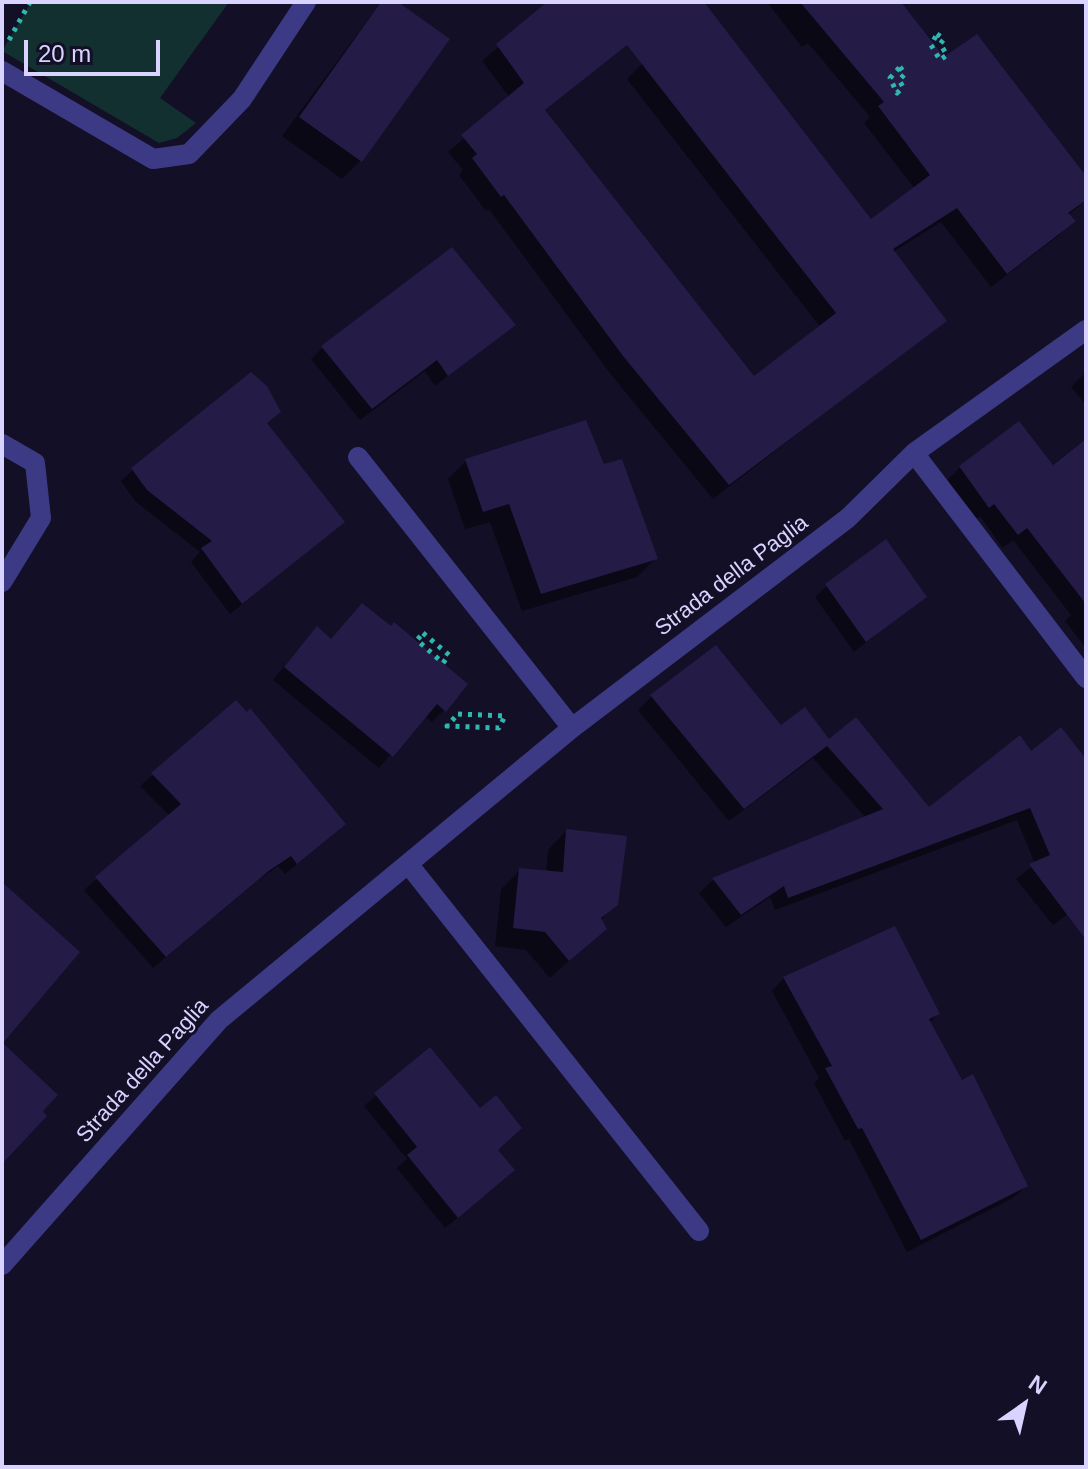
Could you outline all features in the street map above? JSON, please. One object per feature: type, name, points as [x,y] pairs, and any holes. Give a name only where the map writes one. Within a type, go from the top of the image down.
[{"type":"street","points":[[2,71],[153,159],[189,154],[242,99],[306,2]]},
{"type":"street","name":"Strada della Paglia","points":[[2,1265],[219,1020],[572,728],[848,518],[914,453],[1086,330]]},
{"type":"street","points":[[2,444],[35,463],[41,518],[2,582]]},
{"type":"street","points":[[914,453],[1086,678]]},
{"type":"street","points":[[358,457],[572,728]]},
{"type":"street","points":[[409,865],[699,1231]]},
{"type":"path","points":[[2,51],[30,2]]},
{"type":"path","points":[[937,34],[944,39],[940,44],[947,55],[940,60],[931,45],[937,34]]},
{"type":"path","points":[[900,67],[905,74],[899,80],[903,87],[897,93],[890,78],[900,67]]},
{"type":"path","points":[[423,633],[449,655],[443,663],[417,640],[423,633]]},
{"type":"path","points":[[458,714],[474,714],[505,716],[499,728],[447,726],[458,714]]},
{"type":"green space","points":[[31,2],[229,2],[160,98],[196,123],[177,138],[159,143],[2,51]]},
{"type":"building","points":[[381,2],[398,2],[450,39],[362,162],[299,117]]},
{"type":"building","points":[[547,2],[704,2],[871,219],[930,175],[878,106],[884,102],[800,2],[901,2],[944,57],[977,34],[1086,176],[1086,200],[1068,213],[1076,221],[1007,274],[957,208],[893,249],[947,321],[729,485],[623,356],[504,195],[501,197],[472,158],[477,154],[461,135],[524,83],[496,44]],"holes":[[[627,45],[836,313],[754,376],[545,110]]]},
{"type":"building","points":[[452,247],[516,325],[448,376],[437,360],[372,409],[321,346]]},
{"type":"building","points":[[251,372],[267,386],[281,412],[267,423],[345,522],[242,604],[201,548],[212,541],[147,490],[131,468]]},
{"type":"building","points":[[586,420],[604,464],[622,459],[658,559],[541,594],[509,504],[483,512],[465,459]]},
{"type":"building","points":[[1019,421],[1053,465],[1086,439],[1086,604],[1027,528],[1018,535],[994,504],[989,508],[959,466]]},
{"type":"building","points":[[886,539],[927,597],[866,642],[825,584]]},
{"type":"building","points":[[362,603],[391,626],[394,622],[468,684],[446,712],[437,704],[393,757],[284,667],[317,626],[331,639]]},
{"type":"building","points":[[716,645],[781,725],[805,707],[829,739],[856,717],[929,807],[1020,735],[1031,751],[1061,727],[1086,759],[1086,940],[1029,864],[1050,855],[1030,808],[788,898],[784,886],[741,915],[712,878],[883,809],[827,746],[744,809],[650,695]]},
{"type":"building","points":[[236,700],[247,712],[250,708],[346,824],[297,864],[291,856],[270,870],[166,957],[95,877],[181,804],[151,773]]},
{"type":"building","points":[[566,829],[627,836],[618,905],[601,918],[607,929],[569,961],[545,932],[513,928],[519,868],[563,872]]},
{"type":"building","points":[[2,882],[80,952],[3,1043],[58,1095],[43,1111],[47,1116],[2,1164]]},
{"type":"building","points":[[895,926],[940,1014],[929,1019],[962,1080],[973,1074],[1028,1186],[921,1240],[862,1128],[858,1129],[825,1068],[832,1066],[783,977]]},
{"type":"building","points":[[430,1047],[480,1108],[496,1095],[522,1128],[498,1150],[515,1170],[458,1218],[407,1155],[417,1147],[374,1093]]}]
